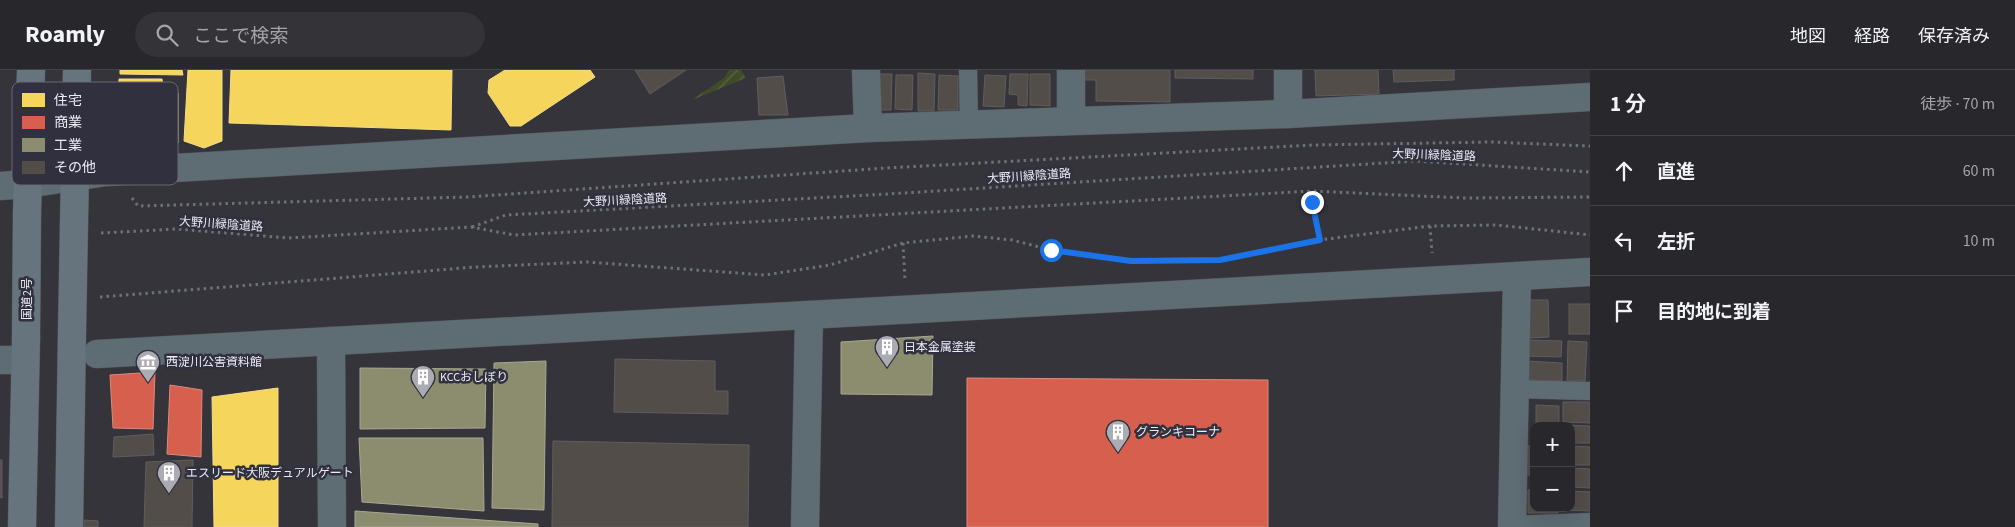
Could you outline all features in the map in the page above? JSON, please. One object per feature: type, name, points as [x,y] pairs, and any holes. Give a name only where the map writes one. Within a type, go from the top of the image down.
[{"type":"highway","name":"国道2号","points":[[22,527],[17,353],[27,213],[27,185]]},
{"type":"highway","points":[[70,527],[72,332],[86,228],[77,185]]},
{"type":"street","points":[[866,70],[868,128]]},
{"type":"street","points":[[1071,120],[1072,70]]},
{"type":"street","points":[[1288,70],[1288,114]]},
{"type":"street","points":[[178,168],[868,128],[1288,114],[1590,97]]},
{"type":"street","points":[[0,186],[14,185]]},
{"type":"street","points":[[97,354],[1590,272]]},
{"type":"street","points":[[1512,526],[1517,276]]},
{"type":"street","points":[[805,527],[809,315]]},
{"type":"street","points":[[331,341],[332,527]]},
{"type":"lane","points":[[968,70],[969,124]]},
{"type":"lane","points":[[1514,389],[1590,391]]},
{"type":"lane","points":[[1512,526],[1590,522]]},
{"type":"path","points":[[130,196],[138,206],[457,197],[886,168],[1313,145],[1491,142],[1590,146]]},
{"type":"path","name":"大野川緑陰道路","points":[[471,227],[506,215],[1416,161],[1590,172]]},
{"type":"path","name":"大野川緑陰道路","points":[[86,228],[177,229],[289,238],[471,227],[514,235],[1312,191],[1465,198],[1590,196]]},
{"type":"path","points":[[1312,202],[1320,240]]},
{"type":"path","points":[[114,296],[476,267],[587,262],[765,275],[830,265],[903,243],[973,236],[1012,240],[1051,250],[1131,261],[1220,260],[1320,240],[1430,226],[1487,225],[1590,235]]},
{"type":"green space","points":[[729,70],[741,70],[746,78],[692,100],[724,78]]},
{"type":"building: 住宅","points":[[120,70],[182,70],[183,75],[120,74]]},
{"type":"building: 住宅","points":[[188,70],[222,70],[222,141],[204,148],[184,141]]},
{"type":"building: 住宅","points":[[231,70],[452,70],[451,130],[229,123]]},
{"type":"building: 住宅","points":[[505,70],[590,70],[595,77],[521,126],[510,126],[488,93],[489,80]]},
{"type":"building: 住宅","points":[[119,79],[162,79],[162,82],[119,82]]},
{"type":"building: 住宅","points":[[278,388],[278,527],[214,527],[212,397]]},
{"type":"building: 商業","points":[[155,372],[153,429],[113,428],[110,375]]},
{"type":"building: 商業","name":"グランキコーナ","points":[[967,378],[1268,380],[1268,527],[967,527]]},
{"type":"building: 商業","points":[[170,385],[202,390],[201,457],[167,454]]},
{"type":"building: 工業","name":"日本金属塗装","points":[[933,336],[932,395],[841,394],[841,342]]},
{"type":"building: 工業","points":[[546,361],[544,510],[492,508],[494,363]]},
{"type":"building: 工業","name":"KCCおしぼり","points":[[360,368],[486,369],[485,428],[360,429]]},
{"type":"building: 工業","points":[[359,438],[483,438],[484,511],[362,502]]},
{"type":"building: 工業","points":[[355,511],[538,524],[538,527],[355,527]]},
{"type":"building: その他","points":[[635,70],[686,70],[650,94]]},
{"type":"building: その他","points":[[1080,70],[1170,70],[1170,102],[1096,101],[1096,80],[1080,80]]},
{"type":"building: その他","points":[[1175,70],[1253,70],[1253,79],[1175,78]]},
{"type":"building: その他","points":[[1315,70],[1378,70],[1379,94],[1316,96]]},
{"type":"building: その他","points":[[1393,70],[1454,70],[1454,80],[1394,82]]},
{"type":"building: その他","points":[[918,73],[935,74],[934,111],[918,111]]},
{"type":"building: その他","points":[[875,74],[892,74],[891,110],[874,110]]},
{"type":"building: その他","points":[[1010,74],[1028,74],[1027,106],[1018,105],[1018,95],[1009,94]]},
{"type":"building: その他","points":[[1030,74],[1050,74],[1050,106],[1030,105]]},
{"type":"building: その他","points":[[896,75],[913,75],[912,110],[895,109]]},
{"type":"building: その他","points":[[939,75],[958,76],[958,110],[938,110]]},
{"type":"building: その他","points":[[985,75],[1006,76],[1004,107],[983,106]]},
{"type":"building: その他","points":[[783,76],[788,115],[759,115],[757,78]]},
{"type":"building: その他","points":[[1528,300],[1548,300],[1549,337],[1530,338]]},
{"type":"building: その他","points":[[1569,304],[1590,304],[1590,334],[1569,334]]},
{"type":"building: その他","points":[[1526,340],[1562,341],[1561,357],[1525,356]]},
{"type":"building: その他","points":[[1568,341],[1587,342],[1585,381],[1567,381]]},
{"type":"building: その他","points":[[615,359],[715,361],[715,391],[728,391],[728,414],[614,412]]},
{"type":"building: その他","points":[[1526,361],[1562,363],[1562,381],[1526,380]]},
{"type":"building: その他","points":[[1563,402],[1590,402],[1590,423],[1563,422]]},
{"type":"building: その他","points":[[1536,405],[1559,406],[1559,422],[1536,422]]},
{"type":"building: その他","points":[[1575,425],[1590,426],[1590,443],[1575,443]]},
{"type":"building: その他","points":[[153,434],[154,455],[113,457],[114,437]]},
{"type":"building: その他","points":[[553,441],[749,445],[748,527],[552,527]]},
{"type":"building: その他","points":[[1525,446],[1530,446],[1530,475],[1525,475]]},
{"type":"building: その他","points":[[1575,446],[1590,447],[1590,465],[1575,465]]},
{"type":"building: その他","points":[[0,460],[2,460],[2,498],[0,497]]},
{"type":"building: その他","name":"エスリード大阪デュアルゲート","points":[[193,460],[192,527],[144,527],[146,462]]},
{"type":"building: その他","points":[[1575,468],[1590,469],[1590,488],[1575,487]]},
{"type":"building: その他","points":[[1528,490],[1530,490],[1530,512],[1558,512],[1558,513],[1528,513]]},
{"type":"building: その他","points":[[1575,491],[1590,492],[1590,511],[1575,510]]},
{"type":"building: その他","points":[[84,520],[98,521],[98,527],[84,527]]},
{"type":"place","name":"日本金属塗装","points":[[887,368]]},
{"type":"place","name":"西淀川公害資料館","points":[[148,383]]},
{"type":"place","name":"KCCおしぼり","points":[[423,398]]},
{"type":"place","name":"グランキコーナ","points":[[1118,453]]},
{"type":"place","name":"エスリード大阪デュアルゲート","points":[[169,494]]},
{"type":"route","points":[[1051,250],[1131,261],[1220,260],[1320,240],[1312,202]]}]
